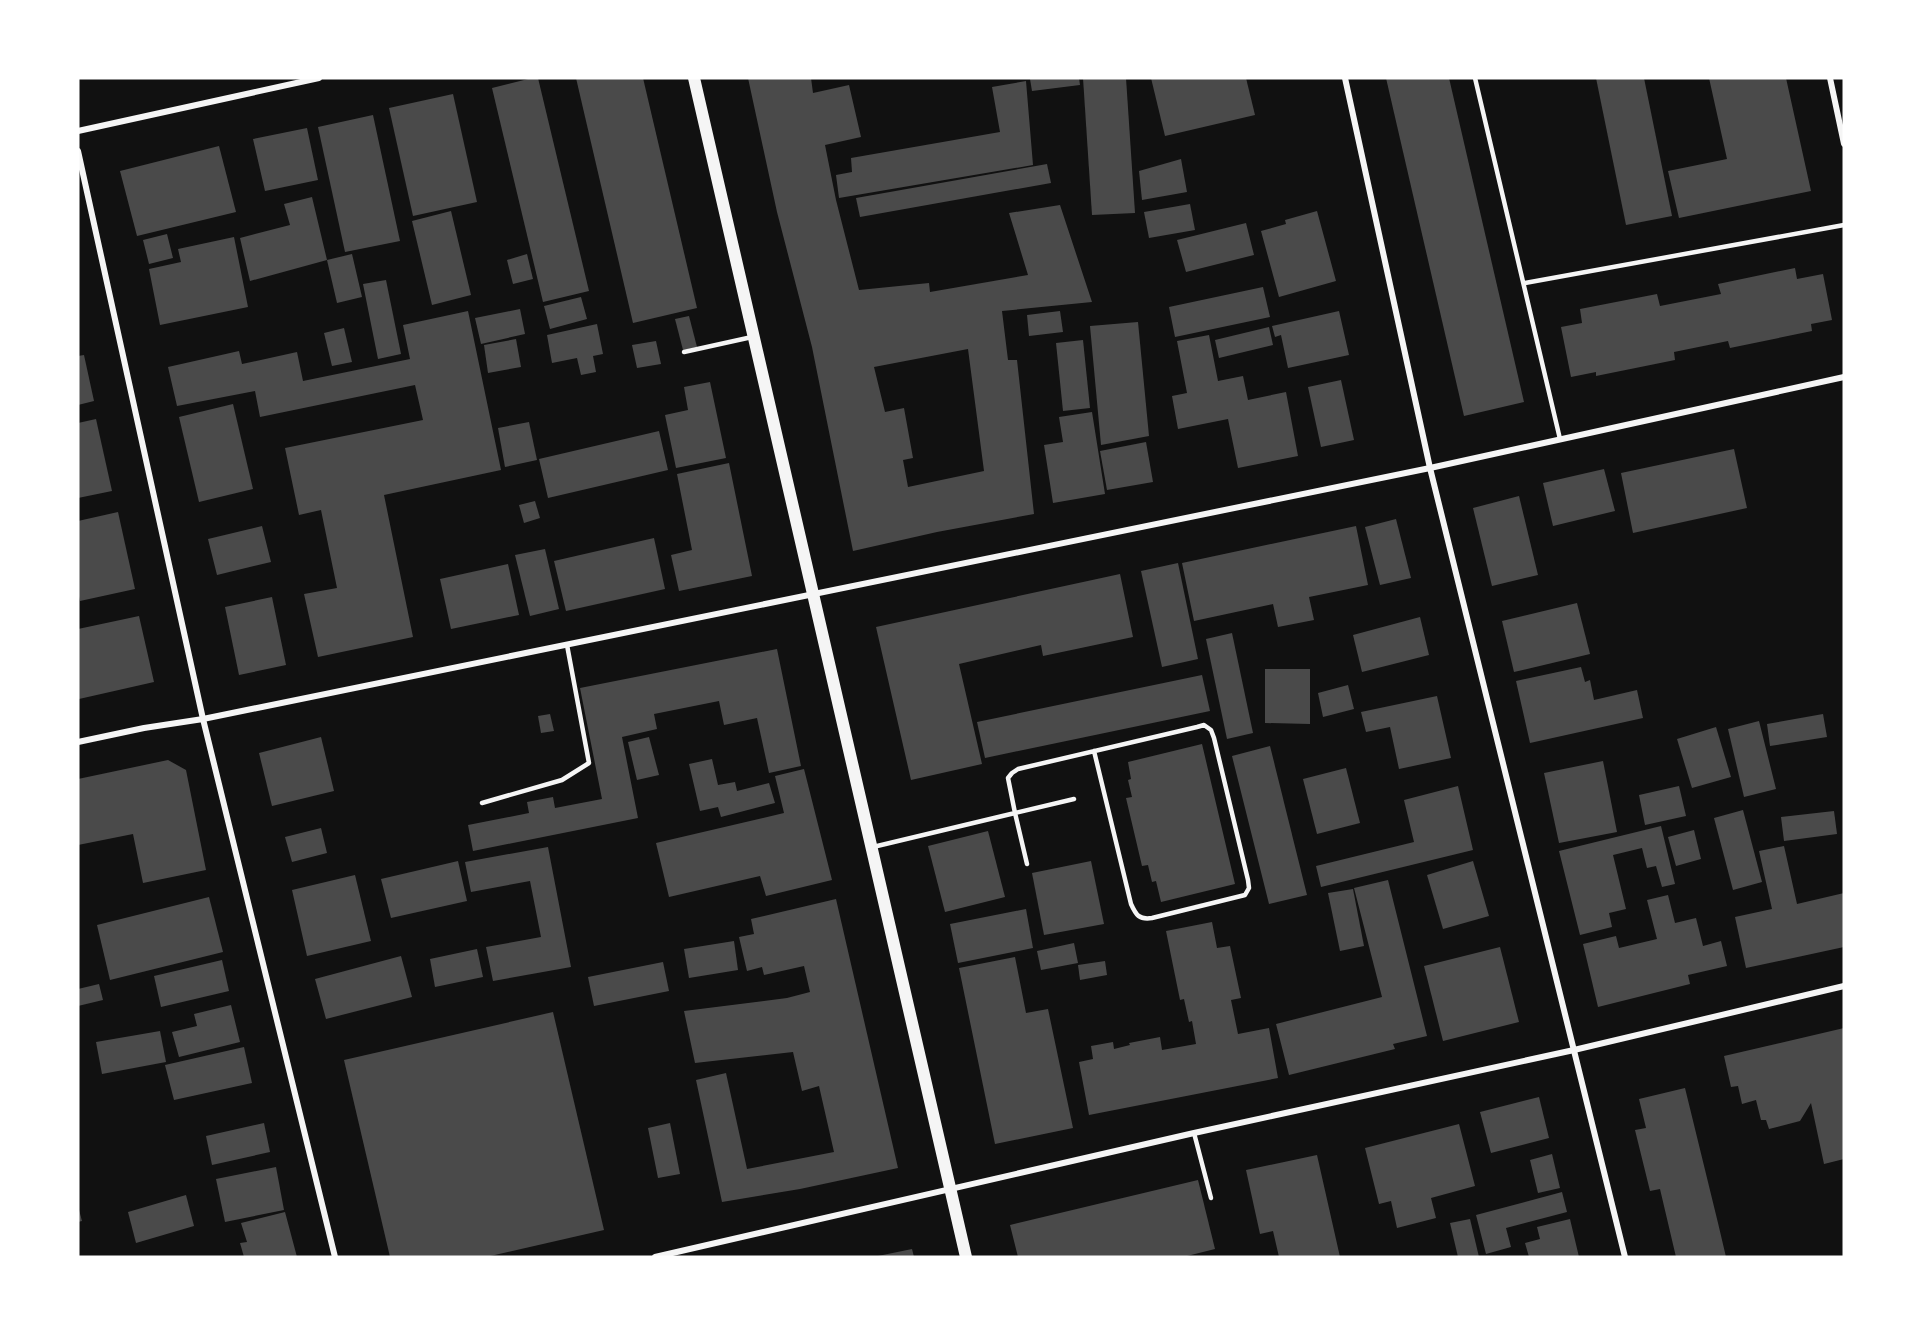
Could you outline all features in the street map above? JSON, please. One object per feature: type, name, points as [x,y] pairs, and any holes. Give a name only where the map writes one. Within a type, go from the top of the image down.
[{"type":"main road","points":[[694,78],[966,1257]]},
{"type":"street","points":[[78,131],[319,78]]},
{"type":"street","points":[[1345,78],[1430,468],[1625,1257]]},
{"type":"street","points":[[1830,78],[1844,144]]},
{"type":"street","points":[[78,150],[203,718],[335,1257]]},
{"type":"street","points":[[78,742],[567,645],[1430,468],[1844,377]]},
{"type":"street","points":[[655,1257],[1194,1133],[1574,1050],[1844,986]]},
{"type":"lane","points":[[1475,78],[1560,439]]},
{"type":"lane","points":[[1525,283],[1844,225]]},
{"type":"lane","points":[[684,352],[754,337]]},
{"type":"lane","points":[[482,802],[562,780],[589,763],[567,645]]},
{"type":"lane","points":[[1027,864],[1008,785],[1008,778],[1012,773],[1018,769],[1094,751],[1197,727],[1204,725],[1210,730],[1248,880],[1249,888],[1245,895],[1143,920],[1137,915],[1131,904],[1094,751]]},
{"type":"lane","points":[[873,847],[1074,799]]},
{"type":"lane","points":[[1194,1133],[1211,1198]]},
{"type":"building","points":[[538,78],[589,291],[543,302],[492,88]]},
{"type":"building","points":[[576,78],[643,78],[697,308],[633,323]]},
{"type":"building","points":[[748,78],[811,78],[813,93],[849,85],[861,137],[825,145],[836,200],[859,290],[929,283],[930,292],[1028,275],[1009,213],[1060,205],[1092,302],[1002,311],[1008,360],[1017,360],[1034,514],[853,551],[812,347],[777,212]],"holes":[[[968,349],[984,471],[908,487],[903,460],[913,458],[904,408],[885,412],[874,367]]]},
{"type":"building","points":[[1079,78],[1080,85],[1032,91],[1030,79]]},
{"type":"building","points":[[1083,78],[1126,78],[1135,213],[1092,215]]},
{"type":"building","points":[[1151,78],[1246,78],[1255,115],[1165,136]]},
{"type":"building","points":[[1386,78],[1449,78],[1524,402],[1464,416]]},
{"type":"building","points":[[1596,78],[1644,78],[1672,216],[1626,225]]},
{"type":"building","points":[[1709,78],[1786,78],[1811,191],[1679,218],[1668,171],[1727,159]]},
{"type":"building","points":[[1026,81],[1033,165],[839,198],[836,175],[852,172],[851,158],[1000,132],[992,87]]},
{"type":"building","points":[[453,94],[477,202],[413,216],[389,108]]},
{"type":"building","points":[[373,115],[400,241],[345,252],[318,127]]},
{"type":"building","points":[[307,128],[318,180],[265,191],[253,139]]},
{"type":"building","points":[[219,146],[236,212],[137,236],[120,171]]},
{"type":"building","points":[[1181,159],[1187,192],[1142,200],[1139,171]]},
{"type":"building","points":[[1047,164],[1051,183],[860,217],[856,198]]},
{"type":"building","points":[[312,197],[327,260],[250,281],[240,238],[290,225],[284,204]]},
{"type":"building","points":[[1190,204],[1195,230],[1149,238],[1144,212]]},
{"type":"building","points":[[451,211],[471,295],[432,305],[412,221]]},
{"type":"building","points":[[1317,211],[1336,281],[1279,297],[1261,231],[1286,224],[1285,220]]},
{"type":"building","points":[[1246,223],[1254,255],[1186,272],[1177,240]]},
{"type":"building","points":[[167,234],[173,258],[149,264],[143,240]]},
{"type":"building","points":[[234,237],[248,307],[160,325],[149,269],[181,262],[178,249]]},
{"type":"building","points":[[352,254],[362,297],[337,303],[327,260]]},
{"type":"building","points":[[527,254],[533,279],[513,284],[507,260]]},
{"type":"building","points":[[1795,268],[1797,279],[1823,274],[1832,320],[1811,324],[1812,331],[1730,348],[1728,341],[1674,352],[1675,360],[1596,376],[1596,372],[1571,377],[1561,327],[1582,323],[1580,309],[1657,294],[1660,306],[1721,294],[1718,284]]},
{"type":"building","points":[[386,280],[401,354],[378,359],[363,284]]},
{"type":"building","points":[[1263,287],[1270,317],[1175,337],[1169,307]]},
{"type":"building","points":[[581,297],[587,319],[550,329],[544,306]]},
{"type":"building","points":[[520,309],[525,334],[481,344],[475,318]]},
{"type":"building","points":[[468,311],[501,470],[384,495],[413,637],[318,657],[304,594],[337,588],[321,510],[299,515],[285,448],[423,420],[415,385],[260,417],[255,391],[177,406],[168,367],[239,351],[242,364],[297,352],[303,381],[410,359],[403,325]]},
{"type":"building","points":[[1060,311],[1063,332],[1029,336],[1027,315]]},
{"type":"building","points":[[1339,311],[1349,355],[1288,368],[1281,335],[1275,337],[1272,326]]},
{"type":"building","points":[[689,316],[697,347],[683,350],[675,319]]},
{"type":"building","points":[[1138,322],[1149,436],[1101,445],[1090,326]]},
{"type":"building","points":[[597,324],[603,354],[593,356],[596,372],[581,375],[577,358],[552,363],[547,335]]},
{"type":"building","points":[[1269,327],[1273,345],[1219,358],[1215,340]]},
{"type":"building","points":[[344,328],[352,362],[332,366],[324,333]]},
{"type":"building","points":[[1209,335],[1218,381],[1243,376],[1248,400],[1286,392],[1298,456],[1238,468],[1228,419],[1178,429],[1172,396],[1187,393],[1177,341]]},
{"type":"building","points":[[516,339],[521,367],[488,373],[484,345]]},
{"type":"building","points":[[1083,340],[1090,408],[1063,411],[1056,343]]},
{"type":"building","points":[[656,341],[661,364],[637,368],[632,345]]},
{"type":"building","points":[[84,355],[94,401],[78,405],[78,356]]},
{"type":"building","points":[[1341,380],[1354,440],[1321,447],[1308,387]]},
{"type":"building","points":[[710,382],[726,458],[676,468],[665,415],[688,410],[684,387]]},
{"type":"building","points":[[233,404],[253,489],[199,502],[179,417]]},
{"type":"building","points":[[1092,412],[1105,494],[1053,503],[1044,445],[1063,442],[1059,417]]},
{"type":"building","points":[[96,419],[112,491],[78,498],[78,423]]},
{"type":"building","points":[[529,422],[537,460],[505,467],[498,428]]},
{"type":"building","points":[[659,431],[668,470],[548,498],[539,459]]},
{"type":"building","points":[[1146,442],[1153,482],[1107,490],[1100,451]]},
{"type":"building","points":[[1734,449],[1747,508],[1633,533],[1621,473]]},
{"type":"building","points":[[729,463],[752,576],[679,591],[671,555],[692,550],[677,474]]},
{"type":"building","points":[[1604,469],[1615,511],[1553,526],[1543,483]]},
{"type":"building","points":[[1519,496],[1538,575],[1492,586],[1473,508]]},
{"type":"building","points":[[535,501],[540,518],[524,523],[519,505]]},
{"type":"building","points":[[118,512],[135,589],[80,601],[78,521]]},
{"type":"building","points":[[1396,519],[1411,578],[1380,585],[1365,527]]},
{"type":"building","points":[[262,526],[271,562],[217,575],[208,539]]},
{"type":"building","points":[[1356,526],[1368,585],[1309,597],[1314,620],[1278,627],[1273,604],[1194,621],[1182,563]]},
{"type":"building","points":[[654,538],[665,589],[566,611],[554,561]]},
{"type":"building","points":[[545,549],[559,609],[530,616],[515,555]]},
{"type":"building","points":[[1178,563],[1198,659],[1162,667],[1141,571]]},
{"type":"building","points":[[508,564],[519,615],[451,629],[440,579]]},
{"type":"building","points":[[1120,574],[1133,637],[1043,656],[1041,645],[959,664],[982,764],[911,780],[876,627]]},
{"type":"building","points":[[272,597],[286,665],[239,675],[225,607]]},
{"type":"building","points":[[1577,603],[1590,654],[1514,672],[1502,621]]},
{"type":"building","points":[[139,616],[154,682],[79,699],[78,629]]},
{"type":"building","points":[[1420,617],[1429,655],[1362,672],[1353,635]]},
{"type":"building","points":[[1232,633],[1253,733],[1227,739],[1206,639]]},
{"type":"building","points":[[777,649],[801,766],[769,773],[757,718],[724,725],[719,701],[654,714],[657,729],[622,737],[638,818],[473,851],[468,825],[529,813],[527,802],[553,797],[555,808],[602,799],[580,688]]},
{"type":"building","points":[[1581,667],[1585,682],[1590,680],[1594,700],[1637,690],[1643,718],[1530,743],[1516,681]]},
{"type":"building","points":[[1265,669],[1310,669],[1310,724],[1265,723]]},
{"type":"building","points":[[1202,675],[1210,711],[985,758],[977,722]]},
{"type":"building","points":[[1348,685],[1354,709],[1323,717],[1318,693]]},
{"type":"building","points":[[1437,696],[1451,758],[1399,769],[1390,727],[1366,732],[1361,712]]},
{"type":"building","points":[[550,714],[554,731],[541,733],[538,716]]},
{"type":"building","points":[[1823,714],[1827,737],[1770,746],[1767,724]]},
{"type":"building","points":[[1759,721],[1776,789],[1744,797],[1728,729]]},
{"type":"building","points":[[1716,727],[1731,777],[1692,788],[1677,739]]},
{"type":"building","points":[[321,737],[334,791],[272,806],[259,753]]},
{"type":"building","points":[[649,737],[659,775],[637,780],[628,742]]},
{"type":"building","points":[[1202,744],[1235,884],[1161,902],[1156,881],[1152,882],[1148,865],[1142,866],[1126,798],[1132,797],[1128,780],[1131,779],[1128,762]]},
{"type":"building","points":[[1270,746],[1307,895],[1269,904],[1232,756]]},
{"type":"building","points":[[712,759],[718,785],[735,782],[737,791],[769,783],[775,803],[721,817],[718,807],[700,811],[689,764]]},
{"type":"building","points":[[168,760],[186,770],[206,870],[143,883],[133,834],[78,845],[78,779]]},
{"type":"building","points":[[1603,761],[1617,832],[1559,843],[1544,773]]},
{"type":"building","points":[[1346,768],[1360,823],[1317,834],[1303,779]]},
{"type":"building","points":[[804,769],[832,880],[766,896],[760,876],[669,897],[656,843],[784,813],[775,776]]},
{"type":"building","points":[[1458,786],[1473,850],[1321,887],[1316,866],[1414,842],[1404,800]]},
{"type":"building","points":[[1679,786],[1686,816],[1645,825],[1639,795]]},
{"type":"building","points":[[1743,810],[1762,882],[1733,890],[1714,818]]},
{"type":"building","points":[[1834,811],[1837,834],[1784,841],[1781,817]]},
{"type":"building","points":[[1661,826],[1675,884],[1662,887],[1656,866],[1647,868],[1642,848],[1613,855],[1626,909],[1609,913],[1612,927],[1580,935],[1559,851]]},
{"type":"building","points":[[321,828],[327,853],[292,862],[285,837]]},
{"type":"building","points":[[1694,830],[1701,859],[1676,866],[1668,837]]},
{"type":"building","points":[[988,831],[1005,897],[945,912],[928,846]]},
{"type":"building","points":[[1784,846],[1797,904],[1844,893],[1844,947],[1746,968],[1735,917],[1772,909],[1759,851]]},
{"type":"building","points":[[548,847],[571,967],[493,981],[486,947],[541,937],[530,881],[471,892],[465,862]]},
{"type":"building","points":[[458,861],[467,901],[391,918],[381,879]]},
{"type":"building","points":[[1091,861],[1104,924],[1044,935],[1032,873]]},
{"type":"building","points":[[1473,861],[1489,916],[1443,929],[1427,875]]},
{"type":"building","points":[[355,875],[371,941],[307,956],[292,890]]},
{"type":"building","points":[[1388,880],[1427,1036],[1393,1044],[1395,1049],[1289,1075],[1276,1024],[1382,997],[1354,888]]},
{"type":"building","points":[[1353,889],[1364,946],[1340,951],[1328,893]]},
{"type":"building","points":[[1668,895],[1675,923],[1696,918],[1703,946],[1721,941],[1727,966],[1688,975],[1690,984],[1598,1007],[1583,944],[1616,936],[1619,948],[1657,939],[1647,900]]},
{"type":"building","points":[[209,897],[223,952],[110,980],[97,925]]},
{"type":"building","points":[[836,899],[898,1168],[800,1189],[722,1202],[696,1080],[726,1073],[747,1169],[834,1152],[819,1086],[802,1091],[793,1052],[695,1063],[684,1011],[787,998],[810,992],[804,966],[764,975],[762,967],[747,971],[739,937],[754,934],[751,919]]},
{"type":"building","points":[[1026,909],[1033,948],[958,963],[950,924]]},
{"type":"building","points":[[1212,922],[1217,948],[1230,946],[1241,998],[1231,1000],[1238,1034],[1269,1028],[1278,1078],[1089,1115],[1079,1062],[1093,1059],[1091,1046],[1113,1042],[1114,1049],[1130,1045],[1129,1043],[1160,1037],[1162,1050],[1196,1044],[1192,1021],[1189,1022],[1184,999],[1180,1000],[1166,931]]},
{"type":"building","points":[[734,941],[738,970],[689,978],[684,949]]},
{"type":"building","points":[[1074,943],[1078,963],[1041,970],[1037,951]]},
{"type":"building","points":[[1500,947],[1519,1022],[1443,1041],[1424,966]]},
{"type":"building","points":[[477,949],[483,977],[435,987],[430,959]]},
{"type":"building","points":[[401,956],[412,997],[326,1019],[315,979]]},
{"type":"building","points":[[1015,957],[1026,1013],[1048,1009],[1073,1128],[995,1144],[959,968]]},
{"type":"building","points":[[222,960],[229,991],[161,1007],[154,976]]},
{"type":"building","points":[[1105,961],[1107,975],[1080,980],[1078,965]]},
{"type":"building","points":[[663,962],[669,991],[594,1006],[588,977]]},
{"type":"building","points":[[99,984],[103,1000],[78,1006],[78,989]]},
{"type":"building","points":[[231,1005],[240,1042],[179,1057],[172,1032],[197,1026],[194,1014]]},
{"type":"building","points":[[553,1012],[604,1230],[486,1257],[390,1257],[344,1060]]},
{"type":"building","points":[[1844,1028],[1844,1159],[1824,1164],[1811,1103],[1800,1121],[1769,1129],[1766,1120],[1761,1120],[1756,1100],[1742,1104],[1738,1086],[1731,1087],[1724,1056]]},
{"type":"building","points":[[160,1031],[166,1062],[102,1074],[96,1042]]},
{"type":"building","points":[[244,1047],[252,1083],[174,1100],[165,1065]]},
{"type":"building","points":[[1685,1088],[1726,1257],[1676,1257],[1660,1189],[1650,1191],[1635,1130],[1646,1128],[1639,1099]]},
{"type":"building","points":[[1539,1097],[1549,1138],[1491,1153],[1480,1112]]},
{"type":"building","points":[[264,1123],[270,1152],[212,1165],[206,1136]]},
{"type":"building","points":[[670,1123],[680,1174],[658,1178],[648,1128]]},
{"type":"building","points":[[1459,1124],[1475,1186],[1431,1198],[1436,1218],[1397,1228],[1391,1201],[1379,1204],[1365,1148]]},
{"type":"building","points":[[1552,1154],[1560,1188],[1538,1193],[1530,1160]]},
{"type":"building","points":[[1317,1155],[1340,1257],[1279,1257],[1273,1231],[1260,1234],[1246,1170]]},
{"type":"building","points":[[276,1167],[284,1210],[225,1222],[216,1179]]},
{"type":"building","points":[[1198,1180],[1215,1249],[1183,1257],[1018,1257],[1010,1225]]},
{"type":"building","points":[[1562,1192],[1567,1212],[1506,1228],[1511,1247],[1486,1254],[1476,1215]]},
{"type":"building","points":[[186,1195],[194,1226],[136,1243],[128,1212]]},
{"type":"building","points":[[78,1206],[82,1221],[78,1222]]},
{"type":"building","points":[[285,1212],[297,1257],[244,1257],[240,1243],[247,1242],[241,1223]]},
{"type":"building","points":[[1470,1219],[1479,1257],[1458,1257],[1450,1223]]},
{"type":"building","points":[[1570,1219],[1579,1257],[1529,1257],[1525,1243],[1540,1239],[1537,1227]]},
{"type":"building","points":[[912,1249],[914,1257],[878,1257],[878,1256]]}]
